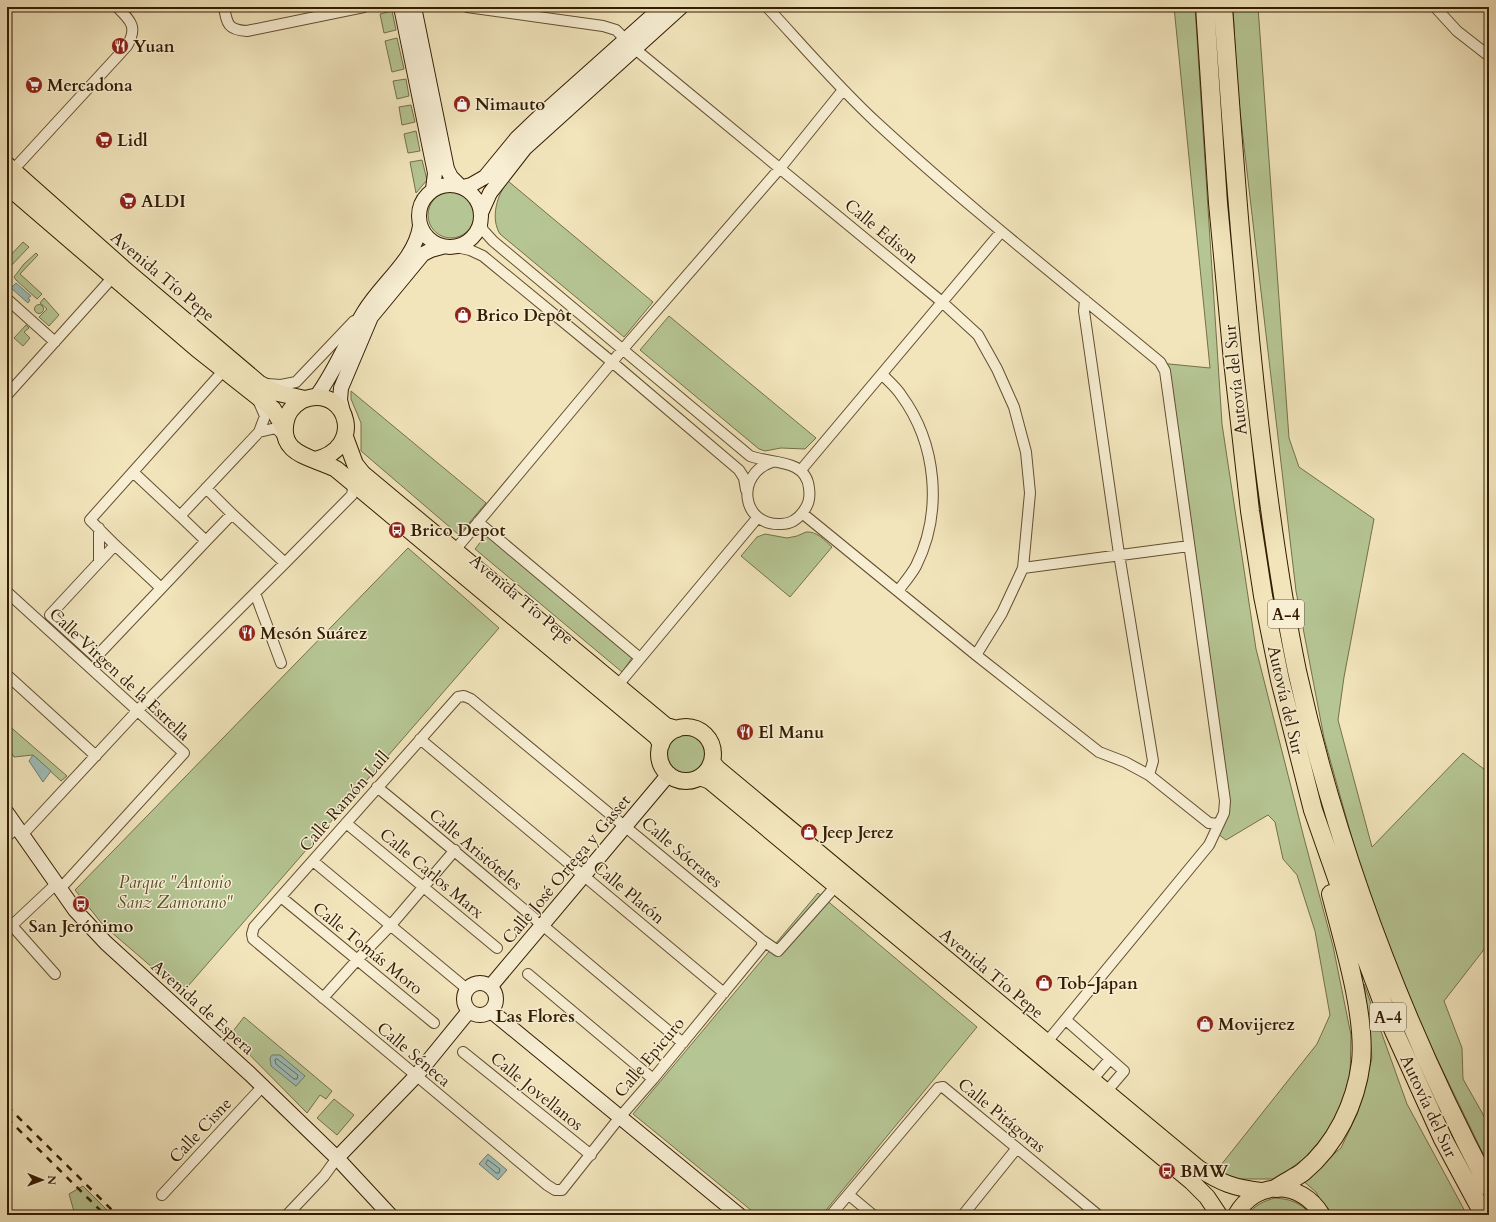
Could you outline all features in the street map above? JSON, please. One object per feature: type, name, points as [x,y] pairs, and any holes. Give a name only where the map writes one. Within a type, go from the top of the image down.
[{"type":"highway","name":"Autovía del Sur","points":[[1205,7],[1219,211],[1233,361],[1250,511],[1263,596],[1280,680],[1313,810],[1352,921],[1390,1022],[1443,1139],[1484,1215]]},
{"type":"highway","name":"Autovía del Sur","points":[[1223,7],[1238,213],[1251,353],[1269,510],[1282,591],[1298,671],[1338,826],[1366,911],[1406,1013],[1460,1133],[1489,1187]]},
{"type":"highway","points":[[1269,1190],[1302,1173],[1334,1138],[1349,1109],[1356,1088],[1361,1061],[1361,1031],[1355,995],[1317,838],[1313,810]]},
{"type":"main road","name":"Avenida Tío Pepe","points":[[10,168],[258,390],[273,409],[286,434]]},
{"type":"main road","name":"Avenida Tío Pepe","points":[[7,186],[112,278],[224,370],[258,390],[268,389],[310,398]]},
{"type":"main road","points":[[310,398],[332,402],[343,413],[345,420],[345,437],[340,446],[333,453],[315,460],[298,453],[286,434],[287,416],[294,405],[310,398]]},
{"type":"main road","name":"Avenida Tío Pepe","points":[[345,437],[355,464],[363,474],[666,726],[677,728]]},
{"type":"main road","name":"Avenida Tío Pepe","points":[[315,460],[336,469],[352,487],[369,496],[657,737],[661,745]]},
{"type":"main road","points":[[689,727],[705,735],[712,744],[712,762],[705,773],[700,777],[684,781],[669,774],[664,769],[660,757],[661,745],[665,738],[677,728],[689,727]]},
{"type":"main road","name":"Avenida Tío Pepe","points":[[712,762],[727,777],[1198,1168],[1220,1182],[1235,1187],[1291,1190],[1303,1195],[1314,1203],[1322,1215]]},
{"type":"main road","name":"Avenida Tío Pepe","points":[[700,777],[710,781],[835,887],[1191,1181],[1207,1197],[1219,1215]]},
{"type":"main road","points":[[1236,1215],[1249,1198],[1269,1190]]},
{"type":"street","points":[[10,168],[132,38],[133,28],[130,20],[117,7]]},
{"type":"street","points":[[224,7],[227,23],[233,29],[247,31],[364,7]]},
{"type":"street","points":[[401,7],[435,172],[433,189]]},
{"type":"street","points":[[414,7],[447,169],[451,177],[477,200],[484,230],[493,241],[750,456],[772,462],[789,463],[801,470],[809,484],[810,497],[802,513],[792,522],[784,524],[767,523],[758,517],[749,505],[744,478],[739,470],[612,362],[483,256],[470,250],[448,247],[432,242],[424,235],[420,226]]},
{"type":"street","name":"Calle Edison","points":[[467,7],[603,26],[616,30],[630,44],[942,302],[978,336],[997,369],[1014,407],[1026,452],[1030,493],[1023,568],[1002,613],[976,655]]},
{"type":"street","points":[[345,420],[340,400],[341,388],[371,317],[423,254],[431,250],[469,241],[476,234],[490,193],[525,148],[630,44],[662,7]]},
{"type":"street","points":[[180,516],[259,432],[265,416],[258,390],[296,382],[364,311],[416,244],[420,226],[420,207],[423,199],[433,189],[448,184],[462,186],[471,185],[485,177],[517,138],[540,116],[630,44],[681,7]]},
{"type":"street","points":[[767,7],[843,90],[876,123],[1001,232],[1160,362],[1164,371],[1225,801],[1224,813],[1209,845],[1046,1043]]},
{"type":"street","points":[[1435,7],[1457,31],[1489,56]]},
{"type":"street","points":[[455,550],[623,349],[781,168],[843,90]]},
{"type":"street","points":[[801,470],[1001,232]]},
{"type":"street","points":[[7,395],[112,278]]},
{"type":"street","points":[[7,299],[55,342]]},
{"type":"street","points":[[1085,300],[1084,311],[1119,554],[1153,761],[1149,775]]},
{"type":"street","points":[[310,398],[329,379],[364,311]]},
{"type":"street","points":[[161,588],[90,520],[224,370]]},
{"type":"street","points":[[882,374],[901,394],[914,416],[924,438],[933,490],[932,520],[925,544],[915,568],[898,591]]},
{"type":"street","points":[[259,432],[276,428],[286,434]]},
{"type":"street","points":[[747,494],[752,476],[758,469],[772,462]]},
{"type":"street","points":[[133,472],[206,541]]},
{"type":"street","points":[[15,833],[96,756],[138,710],[285,563],[352,487]]},
{"type":"street","points":[[206,488],[285,563]]},
{"type":"street","points":[[802,513],[976,655],[1099,752],[1126,762],[1149,775],[1209,822],[1219,824]]},
{"type":"street","points":[[115,545],[50,616],[96,657],[232,514]]},
{"type":"street","points":[[618,686],[758,517]]},
{"type":"street","points":[[478,522],[640,658]]},
{"type":"street","points":[[99,528],[99,562]]},
{"type":"street","points":[[1023,568],[1119,554],[1189,546]]},
{"type":"street","name":"Calle Virgen de la Estrella","points":[[7,592],[184,753],[58,887]]},
{"type":"street","points":[[255,593],[281,663]]},
{"type":"street","points":[[7,675],[96,756]]},
{"type":"street","name":"Calle Ramón Lull","points":[[252,934],[254,927],[377,787],[458,697],[464,696]]},
{"type":"street","name":"Calle Sócrates","points":[[464,696],[471,699],[626,826],[762,943],[778,951],[835,887]]},
{"type":"street","name":"Calle Platón","points":[[420,739],[724,993]]},
{"type":"street","name":"Calle José Ortega y Gasset","points":[[490,987],[669,774]]},
{"type":"street","name":"Calle Aristóteles","points":[[377,787],[455,850],[542,926],[683,1043]]},
{"type":"street","name":"Avenida de Espera","points":[[7,813],[15,833],[75,910],[106,944],[177,1006],[262,1087],[336,1158],[390,1215]]},
{"type":"street","name":"Calle Carlos Marx","points":[[346,823],[497,948]]},
{"type":"street","points":[[323,998],[356,960],[391,925],[455,850]]},
{"type":"street","points":[[313,861],[467,989]]},
{"type":"street","points":[[55,974],[9,925],[58,887]]},
{"type":"street","name":"Calle Tomás Moro","points":[[281,897],[434,1023]]},
{"type":"street","name":"Calle Séneca","points":[[252,934],[253,939],[547,1185],[555,1190],[562,1190]]},
{"type":"street","name":"Calle Epicuro","points":[[562,1190],[620,1117],[724,993],[762,943]]},
{"type":"street","points":[[528,974],[653,1079]]},
{"type":"street","points":[[482,983],[490,987],[496,998],[491,1011],[484,1015],[476,1015],[469,1011],[464,1001],[467,989],[476,984],[482,983]]},
{"type":"street","points":[[286,1215],[324,1176],[336,1158],[416,1076],[469,1011]]},
{"type":"street","points":[[491,1011],[739,1215]]},
{"type":"street","points":[[1066,1020],[1124,1071],[1106,1092]]},
{"type":"street","name":"Calle Jovellanos","points":[[462,1052],[591,1155]]},
{"type":"street","points":[[1092,1080],[1110,1059]]},
{"type":"street","name":"Calle Cisne","points":[[162,1195],[262,1087]]},
{"type":"street","name":"Calle Pitágoras","points":[[832,1215],[938,1088],[943,1087],[1096,1214]]},
{"type":"street","points":[[963,1215],[1017,1148]]},
{"type":"street","points":[[848,1194],[873,1215]]},
{"type":"green space","points":[[1174,7],[1195,7],[1222,424],[1256,649],[1333,946],[1351,1035],[1350,1080],[1337,1121],[1305,1158],[1276,1179],[1232,1179],[1217,1170],[1317,1044],[1330,1015],[1315,931],[1297,875],[1283,859],[1275,822],[1268,815],[1226,840],[1214,831],[1223,812],[1159,363],[1210,368]]},
{"type":"green space","points":[[1233,7],[1258,7],[1289,438],[1299,467],[1374,519],[1344,677],[1338,720],[1372,847],[1463,753],[1489,773],[1489,943],[1444,1001],[1462,1048],[1463,1079],[1489,1125],[1489,1166],[1423,1030],[1367,892],[1324,738],[1296,591],[1237,86]]},
{"type":"green space","points":[[392,11],[396,30],[384,33],[380,14]]},
{"type":"green space","points":[[397,38],[404,69],[392,72],[385,41]]},
{"type":"green space","points":[[406,79],[409,96],[397,99],[393,81]]},
{"type":"green space","points":[[411,105],[415,122],[402,125],[399,107]]},
{"type":"green space","points":[[416,131],[420,151],[408,153],[404,134]]},
{"type":"green space","points":[[422,160],[427,180],[416,193],[410,162]]},
{"type":"green space","points":[[508,181],[653,302],[624,337],[500,234],[495,221],[496,207],[501,193]]},
{"type":"green space","points":[[446,192],[456,192],[464,196],[470,202],[474,210],[474,220],[470,228],[464,234],[456,238],[446,238],[438,234],[432,228],[428,220],[428,210],[432,202],[438,196]]},
{"type":"green space","points":[[23,242],[29,247],[7,270],[7,259]]},
{"type":"green space","points":[[36,253],[38,255],[20,274],[42,294],[37,299],[14,277],[24,264]]},
{"type":"green space","points":[[44,298],[59,315],[49,326],[39,317],[47,309],[40,303]]},
{"type":"green space","points":[[37,305],[41,305],[43,309],[41,313],[37,313],[35,311],[35,307]]},
{"type":"green space","points":[[669,316],[816,438],[805,449],[781,448],[765,451],[759,449],[640,350]]},
{"type":"green space","points":[[26,325],[29,328],[24,332],[30,338],[23,346],[14,338]]},
{"type":"green space","points":[[351,391],[486,503],[459,535],[361,451],[361,423],[351,399]]},
{"type":"green space","points":[[806,532],[817,534],[832,547],[790,597],[741,556],[757,537],[765,534],[787,538]]},
{"type":"green space","points":[[486,535],[632,658],[622,672],[475,549]]},
{"type":"green space","name":"Parque \"Antonio Sanz Zamorano\"","points":[[408,548],[499,628],[182,993],[103,925],[75,890]]},
{"type":"green space","points":[[7,724],[67,776],[61,781],[33,755],[14,757],[7,746]]},
{"type":"green space","points":[[690,734],[697,737],[703,743],[706,754],[705,762],[697,771],[690,774],[682,774],[675,771],[667,762],[666,750],[669,743],[678,735]]},
{"type":"green space","points":[[818,893],[977,1027],[822,1215],[757,1215],[633,1114]]},
{"type":"green space","points":[[1364,984],[1407,1104],[1467,1215],[1328,1215],[1316,1192],[1302,1180],[1341,1148],[1357,1114],[1372,1058]]},
{"type":"green space","points":[[244,1017],[332,1091],[326,1099],[320,1095],[307,1113],[230,1035]],"holes":[[[280,1055],[304,1076],[296,1086],[271,1062],[271,1058]]]},
{"type":"green space","points":[[334,1099],[354,1115],[337,1135],[317,1118]]},
{"type":"green space","points":[[83,1186],[112,1215],[75,1215],[69,1194]]},
{"type":"green space","points":[[1275,1198],[1295,1202],[1311,1215],[1247,1215],[1260,1204]]},
{"type":"water","points":[[16,283],[31,296],[28,298],[30,300],[28,303],[11,288]]},
{"type":"water","points":[[33,755],[51,771],[43,782],[29,761]]},
{"type":"water","points":[[272,1055],[280,1055],[305,1076],[296,1086],[271,1066],[270,1058]]},
{"type":"water","points":[[488,1154],[507,1170],[498,1180],[479,1164]]},
{"type":"railway","points":[[7,1106],[117,1215]]},
{"type":"railway","points":[[7,1118],[105,1215]]},
{"type":"place","name":"Yuan","points":[[120,46]]},
{"type":"place","name":"Mercadona","points":[[34,85]]},
{"type":"place","name":"Nimauto","points":[[462,104]]},
{"type":"place","name":"Lidl","points":[[104,140]]},
{"type":"place","name":"ALDI","points":[[128,201]]},
{"type":"place","name":"Brico Depôt","points":[[463,315]]},
{"type":"place","name":"Brico Depot","points":[[397,530]]},
{"type":"place","name":"Mesón Suárez","points":[[247,633]]},
{"type":"place","name":"El Manu","points":[[745,732]]},
{"type":"place","name":"Jeep Jerez","points":[[809,832]]},
{"type":"place","name":"San Jerónimo","points":[[81,904]]},
{"type":"place","name":"Tob-Japan","points":[[1044,983]]},
{"type":"place","name":"Movijerez","points":[[1205,1024]]},
{"type":"place","name":"BMW","points":[[1167,1171]]},
{"type":"district","name":"Las Flores","points":[[535,1016]]}]
